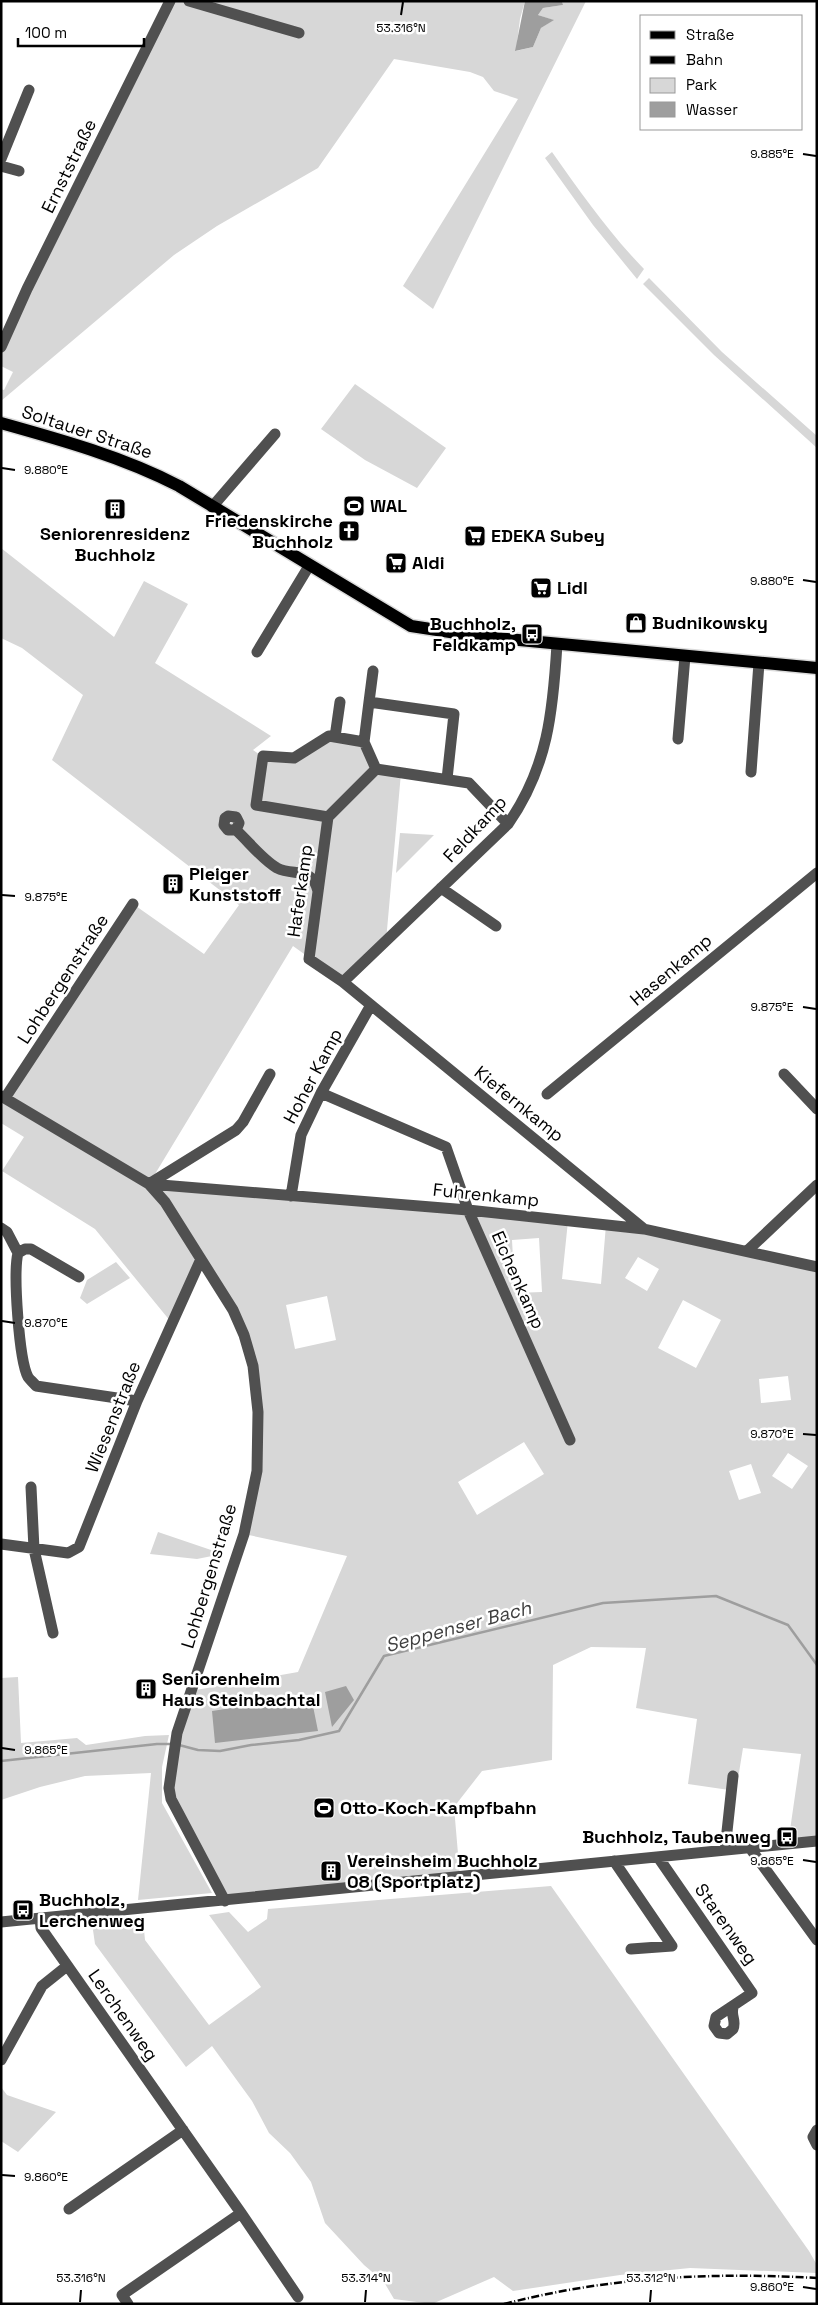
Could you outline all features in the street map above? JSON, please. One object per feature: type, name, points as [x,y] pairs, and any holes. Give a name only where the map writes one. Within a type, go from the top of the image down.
[{"type":"main road","name":"Soltauer Straße","points":[[1,423],[104,453],[146,469],[411,626],[444,632],[557,644],[817,668]]},
{"type":"street","name":"Ernststraße","points":[[1,347],[27,289],[170,1]]},
{"type":"street","points":[[189,1],[299,33]]},
{"type":"street","points":[[1,159],[29,90]]},
{"type":"street","points":[[1,166],[19,171]]},
{"type":"street","points":[[212,507],[275,434]]},
{"type":"street","points":[[257,652],[310,566]]},
{"type":"street","name":"Feldkamp","points":[[343,982],[508,824],[531,787],[540,763],[548,732],[557,644]]},
{"type":"street","points":[[678,739],[685,656]]},
{"type":"street","points":[[751,772],[759,663]]},
{"type":"street","points":[[374,671],[364,742],[376,769]]},
{"type":"street","points":[[335,737],[340,702]]},
{"type":"street","points":[[369,702],[454,714],[447,779]]},
{"type":"street","points":[[364,742],[329,736],[294,758],[262,756],[256,805],[328,817],[376,769]]},
{"type":"street","points":[[376,769],[469,783],[508,824]]},
{"type":"street","name":"Haferkamp","points":[[328,817],[309,958],[343,982]]},
{"type":"street","points":[[236,830],[275,866],[303,873],[313,879],[318,892]]},
{"type":"street","name":"Hasenkamp","points":[[547,1094],[817,872]]},
{"type":"street","name":"Feldkamp","points":[[441,888],[496,926]]},
{"type":"street","name":"Lohbergenstraße","points":[[133,904],[3,1097],[149,1184],[165,1202],[233,1310],[244,1335],[253,1366],[258,1412],[257,1472],[237,1556],[186,1700],[177,1733],[169,1788],[171,1799],[225,1901]]},
{"type":"street","points":[[343,982],[371,1006]]},
{"type":"street","name":"Hoher Kamp","points":[[291,1196],[301,1135],[320,1093],[371,1006]]},
{"type":"street","name":"Kiefernkamp","points":[[371,1006],[644,1229]]},
{"type":"street","points":[[149,1184],[236,1130],[243,1122],[270,1074]]},
{"type":"street","points":[[784,1074],[817,1109]]},
{"type":"street","name":"Eichenkamp","points":[[320,1093],[446,1147],[468,1210],[570,1440]]},
{"type":"street","name":"Fuhrenkamp","points":[[149,1184],[468,1210],[644,1229],[817,1267]]},
{"type":"street","points":[[748,1251],[817,1185]]},
{"type":"street","points":[[1,1228],[12,1239],[18,1253],[15,1267],[17,1303],[24,1362],[28,1376],[36,1386],[137,1401]]},
{"type":"street","points":[[18,1253],[25,1249],[31,1249],[79,1276]]},
{"type":"street","name":"Wiesenstraße","points":[[1,1544],[68,1553],[79,1547],[137,1401],[201,1259]]},
{"type":"street","points":[[31,1487],[34,1549],[53,1633]]},
{"type":"street","points":[[725,1850],[733,1776]]},
{"type":"street","points":[[1,1922],[817,1841]]},
{"type":"street","points":[[750,1848],[817,1940]]},
{"type":"street","name":"Starenweg","points":[[658,1857],[752,1993],[734,2005]]},
{"type":"street","points":[[614,1861],[672,1946],[631,1948]]},
{"type":"street","name":"Lerchenweg","points":[[40,1918],[41,1928],[298,2297]]},
{"type":"street","points":[[1,2060],[42,1986],[67,1966]]},
{"type":"street","points":[[69,2209],[183,2130]]},
{"type":"street","points":[[817,2130],[813,2137],[817,2145]]},
{"type":"street","points":[[128,2304],[122,2295],[241,2213]]},
{"type":"green space","points":[[170,1],[525,1],[520,19],[516,51],[533,47],[541,28],[553,20],[538,15],[543,8],[563,5],[562,1],[586,1],[433,309],[403,286],[518,99],[494,91],[483,77],[470,72],[394,59],[318,168],[217,226],[174,255],[1,401],[1,389],[4,390],[13,372],[1,366],[1,347]]},
{"type":"green space","points":[[552,152],[607,227],[644,269],[637,279],[593,225],[545,158]]},
{"type":"green space","points":[[649,278],[722,352],[817,436],[817,448],[714,355],[643,284]]},
{"type":"green space","points":[[355,384],[446,448],[417,488],[365,460],[321,429]]},
{"type":"green space","points":[[1,548],[114,637],[144,581],[188,604],[155,663],[271,736],[253,750],[262,756],[294,758],[329,736],[364,742],[376,769],[401,773],[386,941],[343,982],[293,946],[149,1184],[568,1221],[562,1279],[601,1284],[606,1225],[817,1267],[817,1841],[788,1844],[801,1754],[743,1748],[736,1791],[688,1784],[697,1719],[636,1708],[646,1648],[591,1647],[553,1665],[552,1760],[482,1771],[454,1807],[460,1877],[225,1901],[169,1788],[190,1691],[298,1672],[347,1556],[244,1534],[257,1471],[258,1412],[244,1335],[202,1259],[171,1322],[95,1229],[2,1171],[24,1137],[1,1123],[1,1096],[133,904],[204,954],[239,905],[52,760],[83,695],[22,648],[1,638]],"holes":[[[539,1238],[542,1292],[515,1293],[512,1240]],[[638,1257],[659,1269],[647,1291],[625,1278]],[[327,1296],[336,1340],[295,1349],[286,1305]],[[683,1300],[721,1320],[696,1368],[658,1348]],[[788,1376],[791,1400],[761,1403],[759,1379]],[[524,1442],[544,1474],[477,1515],[458,1482]],[[788,1453],[808,1466],[792,1489],[772,1476]],[[751,1464],[761,1493],[739,1500],[729,1471]]]},
{"type":"green space","points":[[400,833],[434,835],[396,873]]},
{"type":"green space","points":[[116,1262],[130,1278],[87,1304],[80,1298],[87,1280]]},
{"type":"green space","points":[[158,1532],[214,1551],[212,1556],[197,1559],[150,1554]]},
{"type":"green space","points":[[18,1677],[21,1743],[77,1738],[86,1745],[145,1736],[169,1735],[162,1767],[162,1803],[212,1893],[138,1900],[151,1773],[85,1776],[40,1787],[1,1800],[1,1678]]},
{"type":"green space","points":[[551,1886],[809,2251],[817,2265],[817,2273],[690,2268],[620,2275],[513,2291],[494,2277],[432,2304],[394,2299],[384,2282],[364,2265],[325,2223],[311,2182],[290,2153],[269,2133],[252,2101],[212,2046],[186,2067],[95,1944],[92,1923],[143,1920],[145,1940],[209,2025],[261,1987],[209,1915],[229,1912],[248,1932],[267,1919],[268,1909]]},
{"type":"green space","points":[[1,2087],[7,2095],[56,2112],[18,2152],[1,2141]]},
{"type":"water","points":[[525,1],[562,1],[563,5],[543,8],[538,15],[554,20],[541,28],[533,47],[515,51]]},
{"type":"water","points":[[346,1686],[354,1700],[332,1727],[325,1692]]},
{"type":"water","points":[[311,1696],[318,1731],[215,1743],[212,1711]]},
{"type":"waterway","name":"Seppenser Bach","points":[[179,1745],[198,1750],[220,1751],[251,1745],[299,1740],[339,1731],[384,1656],[603,1603],[716,1596],[788,1625],[817,1665]]},
{"type":"waterway","name":"Seppenser Bach","points":[[1,1761],[171,1744]]},
{"type":"railway","points":[[504,2304],[543,2295],[621,2282],[698,2276],[817,2278]]},
{"type":"place","name":"WAL","points":[[354,506]]},
{"type":"place","name":"Seniorenresidenz Buchholz","points":[[115,509]]},
{"type":"place","name":"Friedenskirche Buchholz","points":[[349,531]]},
{"type":"place","name":"EDEKA Subey","points":[[475,536]]},
{"type":"place","name":"Aldi","points":[[396,563]]},
{"type":"place","name":"Lidl","points":[[541,588]]},
{"type":"place","name":"Budnikowsky","points":[[636,623]]},
{"type":"place","name":"Buchholz, Feldkamp","points":[[532,634]]},
{"type":"place","name":"Pleiger Kunststoff","points":[[173,884]]},
{"type":"place","name":"Seniorenheim Haus Steinbachtal","points":[[146,1689]]},
{"type":"place","name":"Otto-Koch-Kampfbahn","points":[[324,1808]]},
{"type":"place","name":"Buchholz, Taubenweg","points":[[787,1837]]},
{"type":"place","name":"Vereinsheim Buchholz 08 (Sportplatz)","points":[[331,1871]]},
{"type":"place","name":"Buchholz, Lerchenweg","points":[[23,1910]]}]
